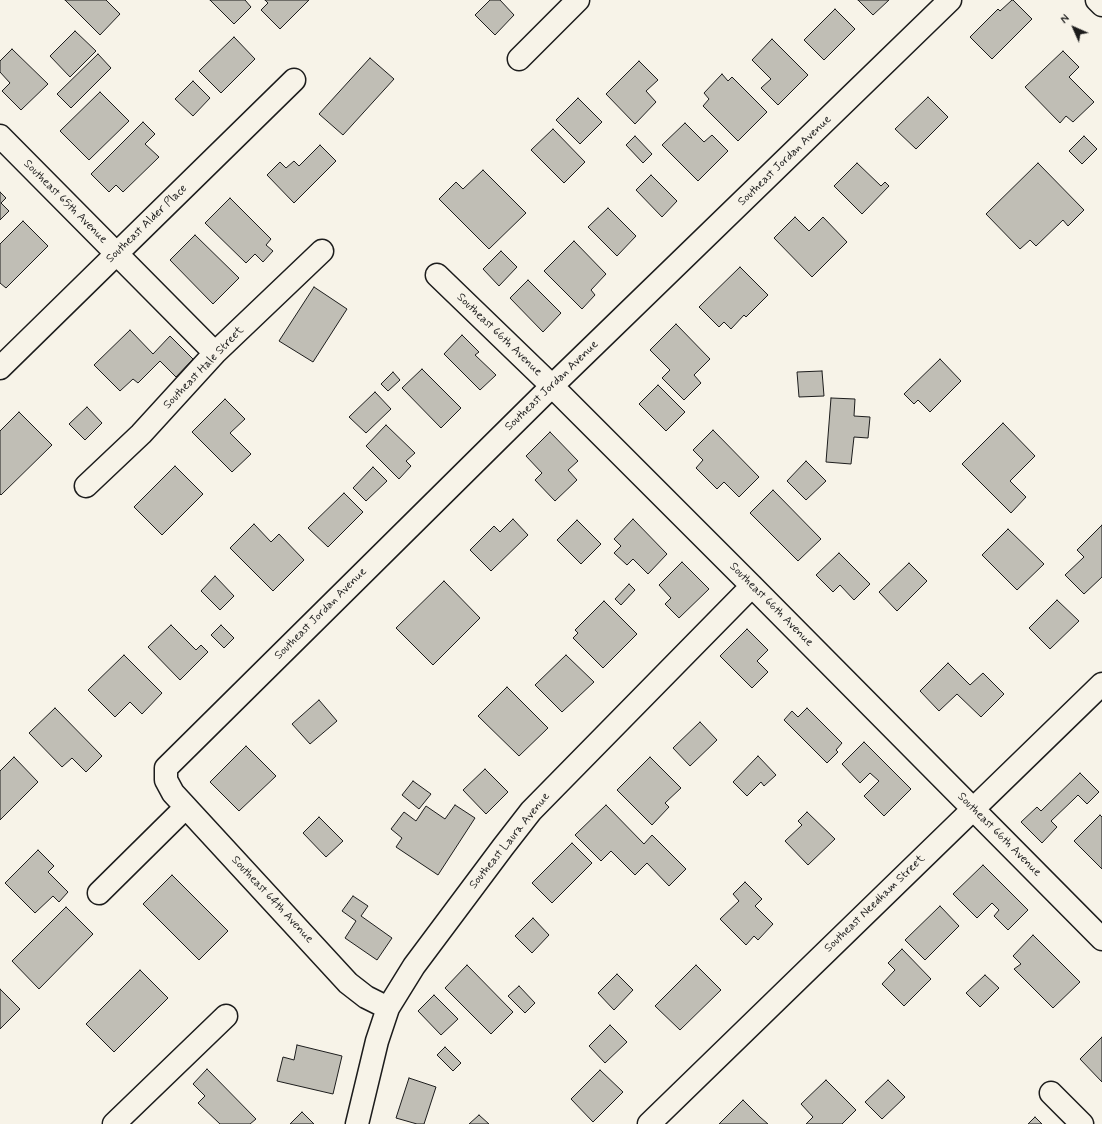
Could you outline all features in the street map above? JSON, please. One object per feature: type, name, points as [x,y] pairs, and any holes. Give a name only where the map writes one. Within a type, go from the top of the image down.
[{"type":"street","points":[[519,59],[578,0]]},
{"type":"street","name":"Southeast Jordan Avenue","points":[[166,780],[166,768],[176,757],[552,386],[950,0]]},
{"type":"street","points":[[1097,0],[1102,5]]},
{"type":"street","name":"Southeast Alder Place","points":[[0,368],[294,80]]},
{"type":"street","name":"Southeast 65th Avenue","points":[[0,136],[215,353]]},
{"type":"street","name":"Southeast Hale Street","points":[[86,486],[141,434],[215,353],[322,252]]},
{"type":"street","name":"Southeast 66th Avenue","points":[[437,275],[552,386],[1102,939]]},
{"type":"street","name":"Southeast Laura Avenue","points":[[357,1124],[377,1041],[388,1008],[414,966],[531,811],[752,586]]},
{"type":"street","name":"Southeast Needham Street","points":[[649,1124],[1102,684]]},
{"type":"street","name":"Southeast 64th Avenue","points":[[166,780],[173,793],[348,983],[366,997],[388,1008]]},
{"type":"street","points":[[99,893],[186,807]]},
{"type":"street","points":[[114,1124],[226,1016]]},
{"type":"street","points":[[1051,1093],[1082,1124]]},
{"type":"building","points":[[65,0],[106,0],[120,14],[100,35]]},
{"type":"building","points":[[210,0],[245,0],[251,7],[234,24]]},
{"type":"building","points":[[265,0],[309,0],[280,29],[261,10],[268,3]]},
{"type":"building","points":[[490,0],[500,0],[514,15],[495,35],[475,15]]},
{"type":"building","points":[[858,0],[889,0],[873,15]]},
{"type":"building","points":[[1012,0],[1032,19],[992,59],[970,37],[998,9],[1000,11]]},
{"type":"building","points":[[835,9],[855,29],[824,60],[804,40]]},
{"type":"building","points":[[75,31],[96,51],[70,77],[50,56]]},
{"type":"building","points":[[234,37],[255,59],[221,93],[199,71]]},
{"type":"building","points":[[772,39],[808,75],[778,105],[761,88],[771,79],[752,60]]},
{"type":"building","points":[[12,49],[48,84],[21,110],[2,91],[10,83],[0,72],[0,61]]},
{"type":"building","points":[[1063,51],[1079,67],[1069,77],[1094,102],[1073,122],[1066,116],[1060,123],[1025,87]]},
{"type":"building","points":[[98,54],[111,68],[71,108],[57,94]]},
{"type":"building","points":[[370,58],[394,79],[343,135],[319,114]]},
{"type":"building","points":[[639,61],[658,80],[646,91],[656,102],[635,124],[606,94]]},
{"type":"building","points":[[722,74],[728,81],[732,77],[767,112],[738,141],[703,106],[709,99],[704,93]]},
{"type":"building","points":[[193,81],[210,98],[193,116],[175,99]]},
{"type":"building","points":[[100,92],[129,121],[89,160],[60,131]]},
{"type":"building","points":[[928,97],[948,117],[916,149],[895,129]]},
{"type":"building","points":[[578,98],[602,122],[580,144],[556,120]]},
{"type":"building","points":[[143,122],[155,134],[145,144],[159,157],[123,192],[116,185],[109,192],[91,174]]},
{"type":"building","points":[[685,123],[704,142],[712,135],[728,151],[698,181],[662,145]]},
{"type":"building","points":[[553,129],[585,162],[564,183],[531,150]]},
{"type":"building","points":[[635,136],[652,154],[643,163],[626,145]]},
{"type":"building","points":[[1084,136],[1097,149],[1082,164],[1069,151]]},
{"type":"building","points":[[320,145],[336,161],[294,203],[267,175],[280,162],[286,168],[294,161],[299,166]]},
{"type":"building","points":[[857,163],[881,186],[885,182],[889,186],[862,214],[834,186]]},
{"type":"building","points":[[1038,163],[1084,210],[1068,226],[1063,220],[1036,246],[1030,240],[1020,249],[986,214]]},
{"type":"building","points":[[483,170],[526,213],[489,249],[439,199],[456,182],[463,189]]},
{"type":"building","points":[[651,175],[677,201],[662,217],[636,190]]},
{"type":"building","points":[[0,192],[6,198],[1,203],[9,211],[0,220]]},
{"type":"building","points":[[230,198],[271,239],[266,245],[273,251],[263,262],[255,254],[246,263],[205,223]]},
{"type":"building","points":[[608,208],[636,236],[617,256],[588,227]]},
{"type":"building","points":[[795,217],[809,231],[823,217],[847,242],[812,277],[774,238]]},
{"type":"building","points":[[23,221],[48,246],[6,288],[0,283],[0,244]]},
{"type":"building","points":[[195,235],[239,278],[213,304],[170,260]]},
{"type":"building","points":[[574,241],[606,274],[591,290],[595,295],[582,309],[544,271]]},
{"type":"building","points":[[501,251],[517,267],[499,286],[483,269]]},
{"type":"building","points":[[740,267],[768,295],[746,317],[744,315],[731,329],[724,322],[719,327],[699,307]]},
{"type":"building","points":[[528,280],[561,313],[543,332],[510,298]]},
{"type":"building","points":[[314,287],[347,309],[313,362],[279,341]]},
{"type":"building","points":[[676,324],[710,359],[694,375],[701,383],[684,400],[662,378],[670,370],[650,350]]},
{"type":"building","points":[[130,330],[153,354],[170,336],[193,359],[176,377],[160,361],[138,383],[133,379],[120,391],[94,365]]},
{"type":"building","points":[[462,335],[479,352],[475,355],[496,375],[480,390],[444,354]]},
{"type":"building","points":[[940,359],[961,381],[930,412],[918,400],[914,404],[904,394]]},
{"type":"building","points":[[422,369],[461,408],[441,428],[402,388]]},
{"type":"building","points":[[822,371],[824,396],[799,397],[797,372]]},
{"type":"building","points":[[393,372],[400,380],[388,391],[381,384]]},
{"type":"building","points":[[658,385],[685,412],[666,431],[639,404]]},
{"type":"building","points":[[375,392],[391,409],[366,433],[349,417]]},
{"type":"building","points":[[831,398],[855,399],[854,416],[870,417],[868,438],[854,437],[851,464],[826,462]]},
{"type":"building","points":[[225,399],[245,419],[230,433],[251,454],[232,472],[192,432]]},
{"type":"building","points":[[87,407],[102,423],[85,440],[69,424]]},
{"type":"building","points":[[19,412],[52,445],[1,495],[0,431]]},
{"type":"building","points":[[1003,423],[1035,456],[1010,481],[1026,497],[1011,513],[962,464]]},
{"type":"building","points":[[386,425],[415,453],[406,461],[411,466],[399,479],[366,446]]},
{"type":"building","points":[[713,430],[759,477],[739,497],[724,482],[717,489],[696,468],[703,460],[693,450]]},
{"type":"building","points":[[550,432],[578,461],[568,470],[577,480],[555,501],[535,480],[542,473],[526,456]]},
{"type":"building","points":[[806,461],[826,481],[806,500],[787,481]]},
{"type":"building","points":[[175,466],[203,494],[162,535],[134,507]]},
{"type":"building","points":[[373,467],[387,481],[366,501],[353,488]]},
{"type":"building","points":[[773,490],[821,539],[798,561],[750,513]]},
{"type":"building","points":[[344,493],[363,512],[328,547],[308,528]]},
{"type":"building","points":[[513,519],[528,535],[491,571],[470,550],[494,526],[500,532]]},
{"type":"building","points":[[633,519],[667,554],[648,574],[633,559],[627,565],[614,553],[621,546],[614,539]]},
{"type":"building","points":[[577,520],[601,544],[581,564],[557,540]]},
{"type":"building","points":[[254,524],[271,542],[279,534],[304,560],[273,591],[230,548]]},
{"type":"building","points":[[1102,525],[1102,577],[1084,594],[1065,575],[1084,557],[1077,550]]},
{"type":"building","points":[[1008,529],[1044,564],[1017,590],[982,555]]},
{"type":"building","points":[[839,553],[870,584],[854,600],[840,585],[833,592],[816,575]]},
{"type":"building","points":[[682,562],[709,589],[679,618],[665,604],[671,598],[659,585]]},
{"type":"building","points":[[909,563],[927,581],[897,611],[879,592]]},
{"type":"building","points":[[215,576],[234,596],[220,610],[201,591]]},
{"type":"building","points":[[444,581],[480,618],[433,665],[396,628]]},
{"type":"building","points":[[629,584],[635,590],[621,605],[615,599]]},
{"type":"building","points":[[1057,600],[1079,621],[1050,649],[1029,628]]},
{"type":"building","points":[[604,601],[637,634],[603,668],[573,638],[578,633],[575,630]]},
{"type":"building","points":[[171,625],[196,650],[201,645],[208,652],[180,680],[148,647]]},
{"type":"building","points":[[221,625],[234,638],[224,648],[211,635]]},
{"type":"building","points":[[747,629],[768,650],[757,661],[768,672],[752,688],[720,656]]},
{"type":"building","points":[[124,655],[162,693],[142,714],[130,702],[115,717],[88,690]]},
{"type":"building","points":[[566,655],[594,682],[562,712],[535,685]]},
{"type":"building","points":[[948,663],[970,685],[983,673],[1004,694],[981,717],[957,694],[939,711],[920,691]]},
{"type":"building","points":[[507,687],[548,728],[519,756],[478,716]]},
{"type":"building","points":[[319,700],[337,721],[310,744],[292,724]]},
{"type":"building","points":[[55,708],[102,756],[86,772],[72,758],[62,767],[29,733]]},
{"type":"building","points":[[807,708],[842,743],[836,750],[838,752],[827,763],[784,720],[792,711],[798,717]]},
{"type":"building","points":[[700,722],[717,740],[690,766],[673,748]]},
{"type":"building","points":[[864,742],[911,789],[884,816],[864,796],[879,781],[870,773],[860,783],[842,764]]},
{"type":"building","points":[[246,746],[276,776],[239,811],[210,782]]},
{"type":"building","points":[[758,756],[776,775],[764,786],[761,782],[747,796],[733,782]]},
{"type":"building","points":[[14,757],[38,782],[0,820],[0,771]]},
{"type":"building","points":[[650,757],[681,788],[665,803],[669,807],[652,825],[617,790]]},
{"type":"building","points":[[485,769],[508,792],[486,814],[463,790]]},
{"type":"building","points":[[1080,773],[1099,792],[1087,804],[1078,795],[1051,821],[1057,827],[1042,843],[1021,822],[1037,807],[1041,811]]},
{"type":"building","points":[[413,781],[431,794],[419,809],[402,795]]},
{"type":"building","points":[[455,805],[475,818],[438,875],[396,847],[402,838],[391,829],[404,812],[416,821],[426,806],[445,819]]},
{"type":"building","points":[[606,805],[644,844],[652,835],[686,869],[669,886],[647,863],[635,875],[611,851],[601,861],[575,835]]},
{"type":"building","points":[[807,812],[835,839],[808,865],[785,841],[802,825],[798,821]]},
{"type":"building","points":[[1100,815],[1102,817],[1102,869],[1074,841]]},
{"type":"building","points":[[319,817],[343,841],[326,857],[303,833]]},
{"type":"building","points":[[572,843],[592,863],[552,903],[532,883]]},
{"type":"building","points":[[38,850],[54,866],[48,872],[68,892],[59,902],[53,896],[35,913],[5,883]]},
{"type":"building","points":[[983,865],[1028,910],[1008,930],[994,916],[999,910],[992,903],[977,918],[953,894]]},
{"type":"building","points":[[172,875],[228,931],[199,960],[143,904]]},
{"type":"building","points":[[745,882],[762,899],[755,906],[773,924],[758,940],[754,936],[746,945],[720,919],[739,901],[733,894]]},
{"type":"building","points":[[353,896],[368,906],[361,916],[392,938],[377,960],[345,938],[356,921],[342,911]]},
{"type":"building","points":[[940,906],[959,926],[925,960],[905,940]]},
{"type":"building","points":[[66,907],[93,934],[39,989],[12,961]]},
{"type":"building","points":[[533,918],[549,935],[532,953],[515,936]]},
{"type":"building","points":[[1033,935],[1080,982],[1053,1008],[1014,969],[1021,964],[1013,956]]},
{"type":"building","points":[[902,949],[931,979],[904,1006],[882,984],[895,970],[888,963]]},
{"type":"building","points":[[467,965],[513,1012],[491,1034],[445,988]]},
{"type":"building","points":[[696,965],[721,990],[680,1030],[655,1006]]},
{"type":"building","points":[[140,970],[168,998],[114,1052],[86,1024]]},
{"type":"building","points":[[617,974],[633,990],[614,1010],[598,993]]},
{"type":"building","points":[[985,975],[999,988],[980,1007],[966,993]]},
{"type":"building","points":[[519,986],[535,1003],[525,1013],[508,996]]},
{"type":"building","points":[[0,989],[20,1009],[0,1029]]},
{"type":"building","points":[[434,995],[458,1019],[441,1035],[418,1011]]},
{"type":"building","points":[[610,1025],[627,1042],[605,1063],[589,1046]]},
{"type":"building","points":[[1102,1037],[1102,1082],[1080,1059]]},
{"type":"building","points":[[297,1045],[342,1056],[333,1094],[277,1081],[283,1057],[294,1060]]},
{"type":"building","points":[[445,1047],[461,1063],[453,1071],[437,1055]]},
{"type":"building","points":[[207,1069],[256,1119],[250,1124],[220,1124],[198,1103],[205,1096],[193,1084]]},
{"type":"building","points":[[600,1070],[623,1092],[593,1122],[571,1099]]},
{"type":"building","points":[[409,1078],[436,1087],[424,1124],[417,1124],[396,1118]]},
{"type":"building","points":[[826,1080],[856,1110],[842,1124],[806,1124],[813,1117],[801,1104]]},
{"type":"building","points":[[888,1080],[905,1097],[882,1119],[865,1102]]},
{"type":"building","points":[[743,1100],[760,1117],[768,1124],[719,1124]]},
{"type":"building","points":[[302,1112],[314,1124],[290,1124]]},
{"type":"building","points":[[479,1115],[489,1124],[469,1124]]},
{"type":"building","points":[[1035,1117],[1042,1124],[1028,1124]]}]
